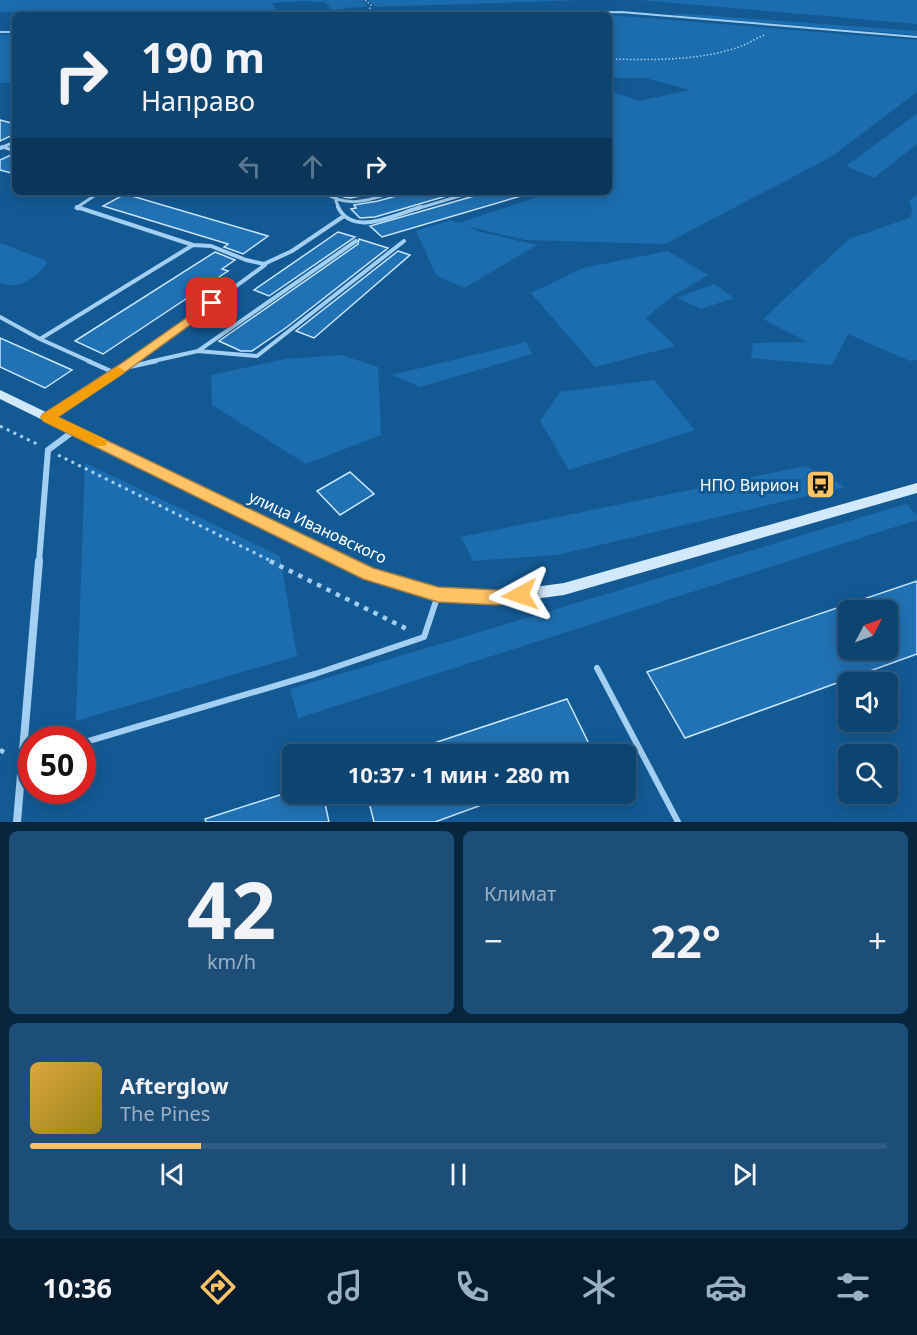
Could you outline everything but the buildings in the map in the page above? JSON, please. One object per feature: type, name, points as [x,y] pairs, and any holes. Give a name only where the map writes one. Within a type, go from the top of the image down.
[{"type":"main road","name":"улица Ивановского","points":[[0,394],[369,574],[438,594],[497,598],[564,589],[917,488]]},
{"type":"street","points":[[24,726],[48,450],[75,430]]},
{"type":"street","points":[[17,822],[18,804]]},
{"type":"lane","points":[[612,12],[917,38]]},
{"type":"lane","points":[[95,195],[76,208],[265,265]]},
{"type":"lane","points":[[328,195],[336,201],[356,203],[384,195]]},
{"type":"lane","points":[[336,201],[338,210],[344,216],[357,223],[367,223],[463,195]]},
{"type":"lane","points":[[48,417],[124,368],[265,265],[278,260],[344,216]]},
{"type":"lane","points":[[198,351],[356,241]]},
{"type":"lane","points":[[124,368],[198,351],[257,356],[404,241]]},
{"type":"lane","points":[[40,339],[193,245]]},
{"type":"lane","points":[[0,317],[40,339],[115,373]]},
{"type":"lane","points":[[96,739],[315,674],[424,637],[438,594]]},
{"type":"lane","points":[[597,668],[678,822]]},
{"type":"path","points":[[365,0],[371,5],[368,12]]},
{"type":"path","points":[[612,59],[652,60],[703,55],[742,46],[762,35],[783,30],[784,26]]},
{"type":"path","points":[[0,426],[86,471],[424,637]]},
{"type":"shaded area","points":[[0,0],[362,0],[368,6],[332,10],[325,2],[301,1],[272,3],[277,12],[0,12]]},
{"type":"shaded area","points":[[368,0],[582,0],[376,7]]},
{"type":"shaded area","points":[[640,0],[917,0],[917,24]]},
{"type":"shaded area","points":[[674,13],[917,31],[917,35],[679,16]]},
{"type":"shaded area","points":[[612,15],[917,40],[917,92],[831,157],[665,244],[525,240],[467,226],[480,232],[537,245],[464,288],[436,275],[416,231],[451,220],[459,223],[543,195],[612,195],[612,91],[638,101],[691,90],[645,78],[612,78]]},
{"type":"shaded area","points":[[12,34],[12,82],[0,83],[0,35]]},
{"type":"shaded area","points":[[917,114],[917,144],[874,178],[846,166]]},
{"type":"shaded area","points":[[917,195],[917,360],[910,361],[848,334],[832,365],[751,358],[753,343],[807,342],[763,319],[849,239],[909,218],[913,211],[909,201]]},
{"type":"shaded area","points":[[0,243],[45,260],[47,264],[26,282],[14,285],[0,283]]},
{"type":"shaded area","points":[[668,251],[708,275],[671,297],[646,318],[675,346],[595,367],[531,293],[583,268]]},
{"type":"shaded area","points":[[714,284],[734,298],[701,309],[677,298]]},
{"type":"shaded area","points":[[526,342],[532,354],[420,387],[392,375]]},
{"type":"shaded area","points":[[341,355],[378,367],[381,435],[306,464],[212,405],[211,375],[285,359]]},
{"type":"shaded area","points":[[654,380],[695,430],[569,470],[540,421],[560,392]]},
{"type":"shaded area","points":[[85,463],[280,556],[297,656],[76,721]]},
{"type":"shaded area","points":[[806,466],[845,487],[557,555],[473,561],[461,537]]},
{"type":"shaded area","points":[[906,504],[917,515],[917,520],[298,718],[290,689]]},
{"type":"slow traffic","points":[[100,443],[48,417],[118,371]]},
{"type":"place","name":"НПО Вирион","points":[[820,485]]},
{"type":"route","points":[[212,303],[124,368],[48,417],[369,574],[438,594],[497,598],[520,595]]}]
